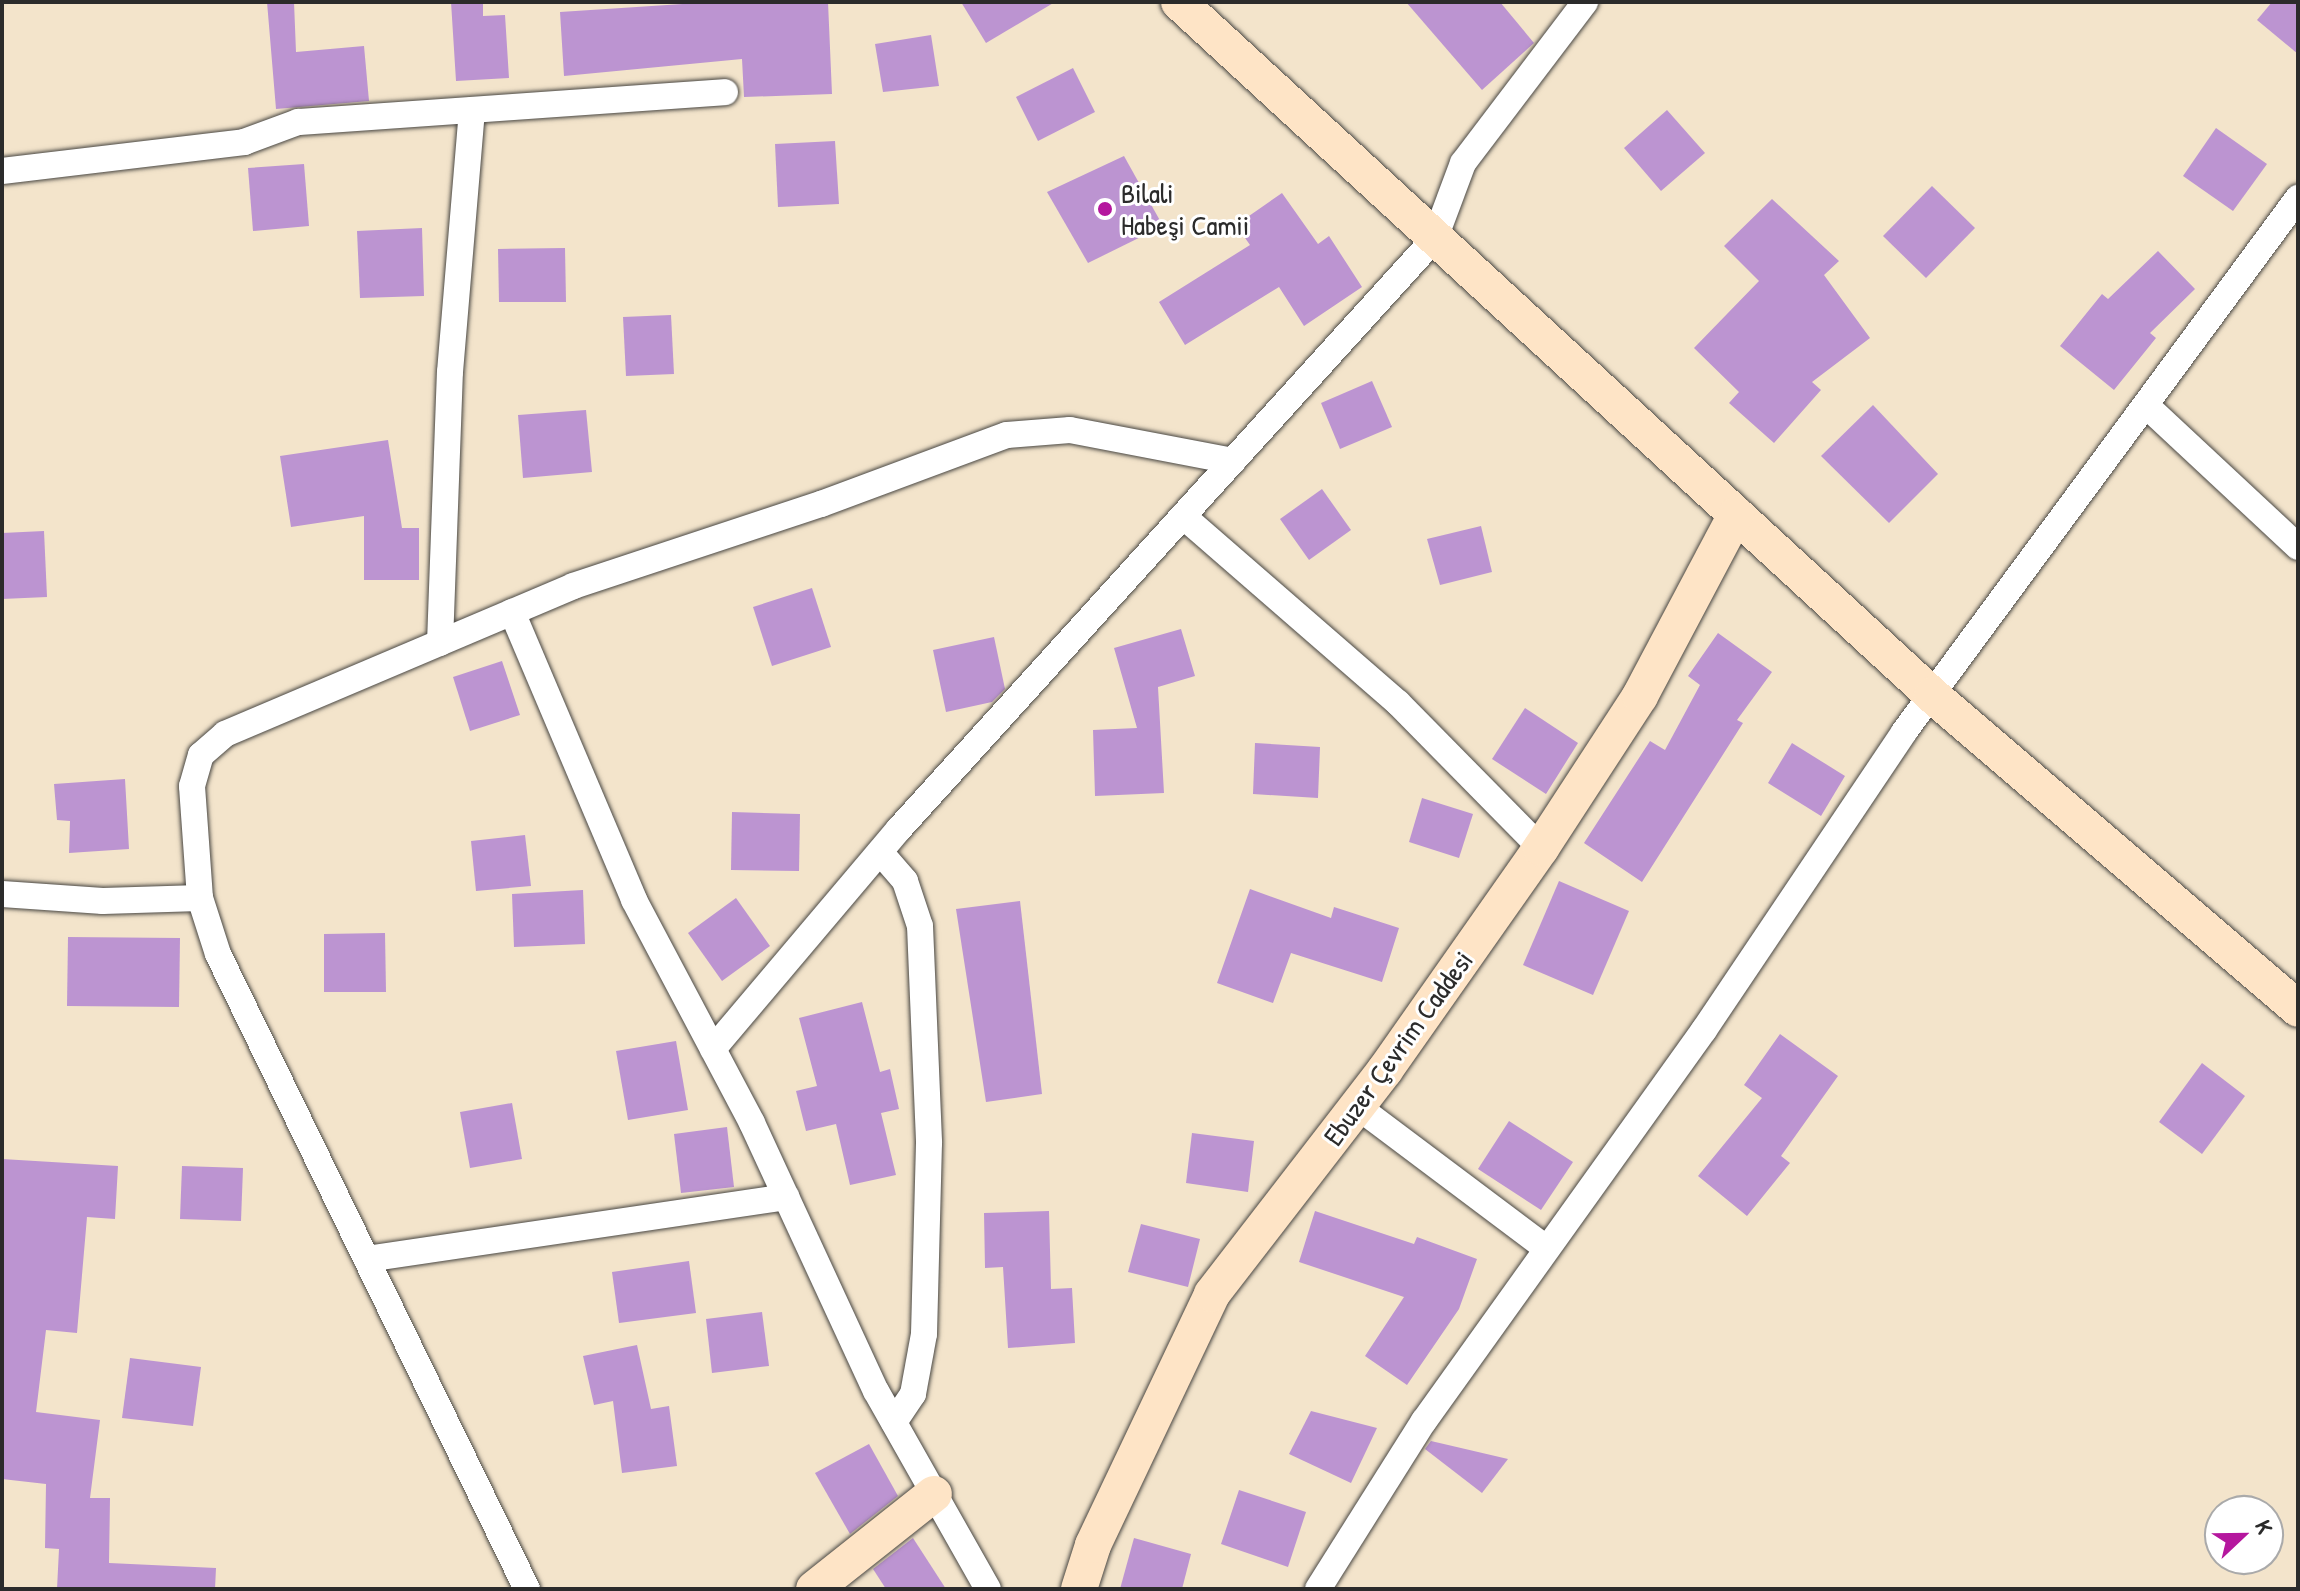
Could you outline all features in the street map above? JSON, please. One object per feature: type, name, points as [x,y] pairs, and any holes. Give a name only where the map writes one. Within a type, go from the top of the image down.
[{"type":"street","points":[[1179,2],[1932,695],[2298,1009]]},
{"type":"street","points":[[713,1049],[880,852],[1435,238],[1463,163],[1585,2]]},
{"type":"street","points":[[2,171],[244,142],[298,122],[725,92]]},
{"type":"street","points":[[440,643],[450,372],[472,110]]},
{"type":"street","points":[[1318,1589],[1424,1421],[1704,1030],[1932,695],[2148,407],[2298,199]]},
{"type":"street","points":[[2148,407],[2298,547]]},
{"type":"street","points":[[527,1589],[224,969],[200,898],[192,786],[201,755],[225,734],[512,612],[1007,435],[1070,430],[1233,461]]},
{"type":"street","name":"Ebuzer Çevrim Caddesi","points":[[1079,1589],[1093,1545],[1212,1294],[1358,1107],[1541,848],[1640,696],[1736,515]]},
{"type":"street","points":[[1183,516],[1398,703],[1541,848]]},
{"type":"street","points":[[512,612],[634,900],[713,1049],[894,1422],[988,1589]]},
{"type":"street","points":[[880,852],[905,881],[920,926],[929,1143],[924,1334],[913,1394],[894,1422]]},
{"type":"street","points":[[2,894],[103,901],[200,898]]},
{"type":"street","points":[[1358,1107],[1546,1248]]},
{"type":"street","points":[[367,1259],[786,1197]]},
{"type":"street","points":[[814,1589],[934,1494]]},
{"type":"building","points":[[267,2],[294,2],[296,52],[364,46],[369,101],[276,109]]},
{"type":"building","points":[[451,2],[483,2],[483,16],[505,15],[509,78],[456,81]]},
{"type":"building","points":[[713,2],[828,2],[832,94],[744,97],[742,59],[564,76],[560,12]]},
{"type":"building","points":[[961,2],[1055,2],[986,43]]},
{"type":"building","points":[[1406,2],[1500,2],[1534,43],[1482,90]]},
{"type":"building","points":[[2272,2],[2298,2],[2298,54],[2257,20]]},
{"type":"building","points":[[931,35],[939,86],[883,92],[875,44]]},
{"type":"building","points":[[1073,68],[1095,112],[1038,141],[1016,97]]},
{"type":"building","points":[[1667,110],[1705,153],[1661,191],[1624,148]]},
{"type":"building","points":[[2216,128],[2267,164],[2233,211],[2183,176]]},
{"type":"building","points":[[835,141],[839,204],[778,207],[775,144]]},
{"type":"building","name":"Bilali Habeşi Camii","points":[[1124,156],[1163,226],[1088,263],[1047,192]]},
{"type":"building","points":[[304,164],[309,226],[253,231],[248,168]]},
{"type":"building","points":[[1932,186],[1975,228],[1926,278],[1883,236]]},
{"type":"building","points":[[1282,193],[1318,244],[1329,236],[1362,287],[1304,326],[1279,287],[1185,345],[1159,302],[1250,245],[1236,225]]},
{"type":"building","points":[[1772,199],[1839,261],[1824,275],[1870,338],[1812,382],[1821,390],[1774,443],[1729,403],[1739,392],[1694,348],[1759,281],[1724,246]]},
{"type":"building","points":[[422,228],[424,296],[360,298],[357,231]]},
{"type":"building","points":[[565,248],[566,302],[499,302],[498,249]]},
{"type":"building","points":[[2158,251],[2195,289],[2150,333],[2156,338],[2114,390],[2060,346],[2102,294],[2108,299]]},
{"type":"building","points":[[671,315],[674,374],[626,376],[623,317]]},
{"type":"building","points":[[1372,381],[1392,427],[1340,449],[1321,403]]},
{"type":"building","points":[[1873,405],[1938,474],[1889,523],[1821,456]]},
{"type":"building","points":[[586,410],[592,472],[523,478],[518,415]]},
{"type":"building","points":[[388,440],[402,528],[419,528],[419,580],[364,580],[364,516],[291,527],[280,456]]},
{"type":"building","points":[[1322,489],[1351,530],[1309,560],[1280,519]]},
{"type":"building","points":[[1481,526],[1492,572],[1440,585],[1427,539]]},
{"type":"building","points":[[44,531],[47,597],[2,599],[2,533]]},
{"type":"building","points":[[812,588],[831,647],[772,666],[753,607]]},
{"type":"building","points":[[1181,629],[1195,676],[1158,687],[1164,793],[1095,796],[1093,730],[1137,728],[1114,648]]},
{"type":"building","points":[[1718,633],[1772,672],[1737,720],[1743,723],[1642,882],[1584,843],[1650,741],[1665,750],[1700,685],[1688,676]]},
{"type":"building","points":[[994,637],[1005,689],[992,702],[946,712],[933,650]]},
{"type":"building","points":[[502,661],[520,715],[470,731],[453,677]]},
{"type":"building","points":[[1525,708],[1578,743],[1546,794],[1492,759]]},
{"type":"building","points":[[1255,743],[1320,747],[1318,798],[1253,794]]},
{"type":"building","points":[[1792,743],[1845,776],[1821,816],[1768,783]]},
{"type":"building","points":[[125,779],[129,849],[69,853],[70,821],[57,820],[54,784]]},
{"type":"building","points":[[1422,798],[1473,814],[1459,858],[1409,842]]},
{"type":"building","points":[[732,812],[800,814],[799,871],[731,870]]},
{"type":"building","points":[[525,835],[531,886],[476,891],[471,841]]},
{"type":"building","points":[[1559,881],[1629,911],[1593,995],[1523,965]]},
{"type":"building","points":[[1250,889],[1331,918],[1334,907],[1399,928],[1382,982],[1291,953],[1273,1003],[1217,983]]},
{"type":"building","points":[[583,890],[585,944],[514,947],[512,894]]},
{"type":"building","points":[[736,898],[770,946],[722,981],[688,933]]},
{"type":"building","points":[[1020,901],[1042,1094],[986,1102],[956,909]]},
{"type":"building","points":[[385,933],[386,992],[324,992],[324,934]]},
{"type":"building","points":[[68,937],[180,938],[179,1007],[67,1006]]},
{"type":"building","points":[[862,1002],[880,1072],[890,1069],[899,1109],[881,1113],[896,1175],[850,1185],[836,1124],[806,1131],[796,1091],[817,1086],[799,1018]]},
{"type":"building","points":[[1780,1034],[1838,1076],[1781,1156],[1790,1163],[1747,1216],[1698,1176],[1762,1098],[1744,1085]]},
{"type":"building","points":[[676,1041],[688,1110],[628,1120],[616,1051]]},
{"type":"building","points":[[2202,1063],[2245,1096],[2202,1154],[2159,1122]]},
{"type":"building","points":[[512,1103],[522,1159],[470,1168],[460,1112]]},
{"type":"building","points":[[1509,1121],[1573,1162],[1541,1210],[1478,1169]]},
{"type":"building","points":[[727,1127],[734,1187],[681,1193],[674,1134]]},
{"type":"building","points":[[1192,1133],[1254,1141],[1248,1192],[1186,1183]]},
{"type":"building","points":[[2,1159],[118,1166],[115,1219],[87,1217],[77,1333],[46,1330],[36,1412],[100,1420],[90,1498],[110,1498],[109,1563],[216,1568],[215,1589],[57,1589],[59,1549],[45,1548],[46,1484],[2,1479]]},
{"type":"building","points":[[182,1166],[243,1168],[241,1221],[180,1219]]},
{"type":"building","points":[[1049,1211],[1051,1289],[1072,1288],[1075,1343],[1008,1348],[1003,1267],[985,1268],[984,1213]]},
{"type":"building","points":[[1315,1211],[1414,1244],[1417,1237],[1477,1259],[1459,1309],[1407,1385],[1365,1356],[1404,1297],[1299,1262]]},
{"type":"building","points":[[1141,1224],[1200,1239],[1188,1287],[1128,1272]]},
{"type":"building","points":[[689,1261],[696,1313],[619,1323],[612,1272]]},
{"type":"building","points":[[762,1312],[769,1366],[712,1373],[706,1319]]},
{"type":"building","points":[[637,1345],[651,1409],[669,1406],[677,1466],[622,1473],[613,1401],[594,1405],[583,1356]]},
{"type":"building","points":[[130,1358],[201,1367],[193,1426],[122,1418]]},
{"type":"building","points":[[1311,1411],[1377,1428],[1351,1483],[1289,1454]]},
{"type":"building","points":[[1431,1441],[1508,1459],[1482,1493],[1425,1449]]},
{"type":"building","points":[[869,1444],[898,1496],[850,1534],[815,1473]]},
{"type":"building","points":[[1239,1490],[1306,1512],[1288,1567],[1221,1544]]},
{"type":"building","points":[[913,1538],[946,1589],[886,1589],[873,1569]]},
{"type":"building","points":[[1134,1538],[1191,1554],[1182,1589],[1120,1589]]},
{"type":"place","name":"Bilali Habeşi Camii","points":[[1105,209]]}]
